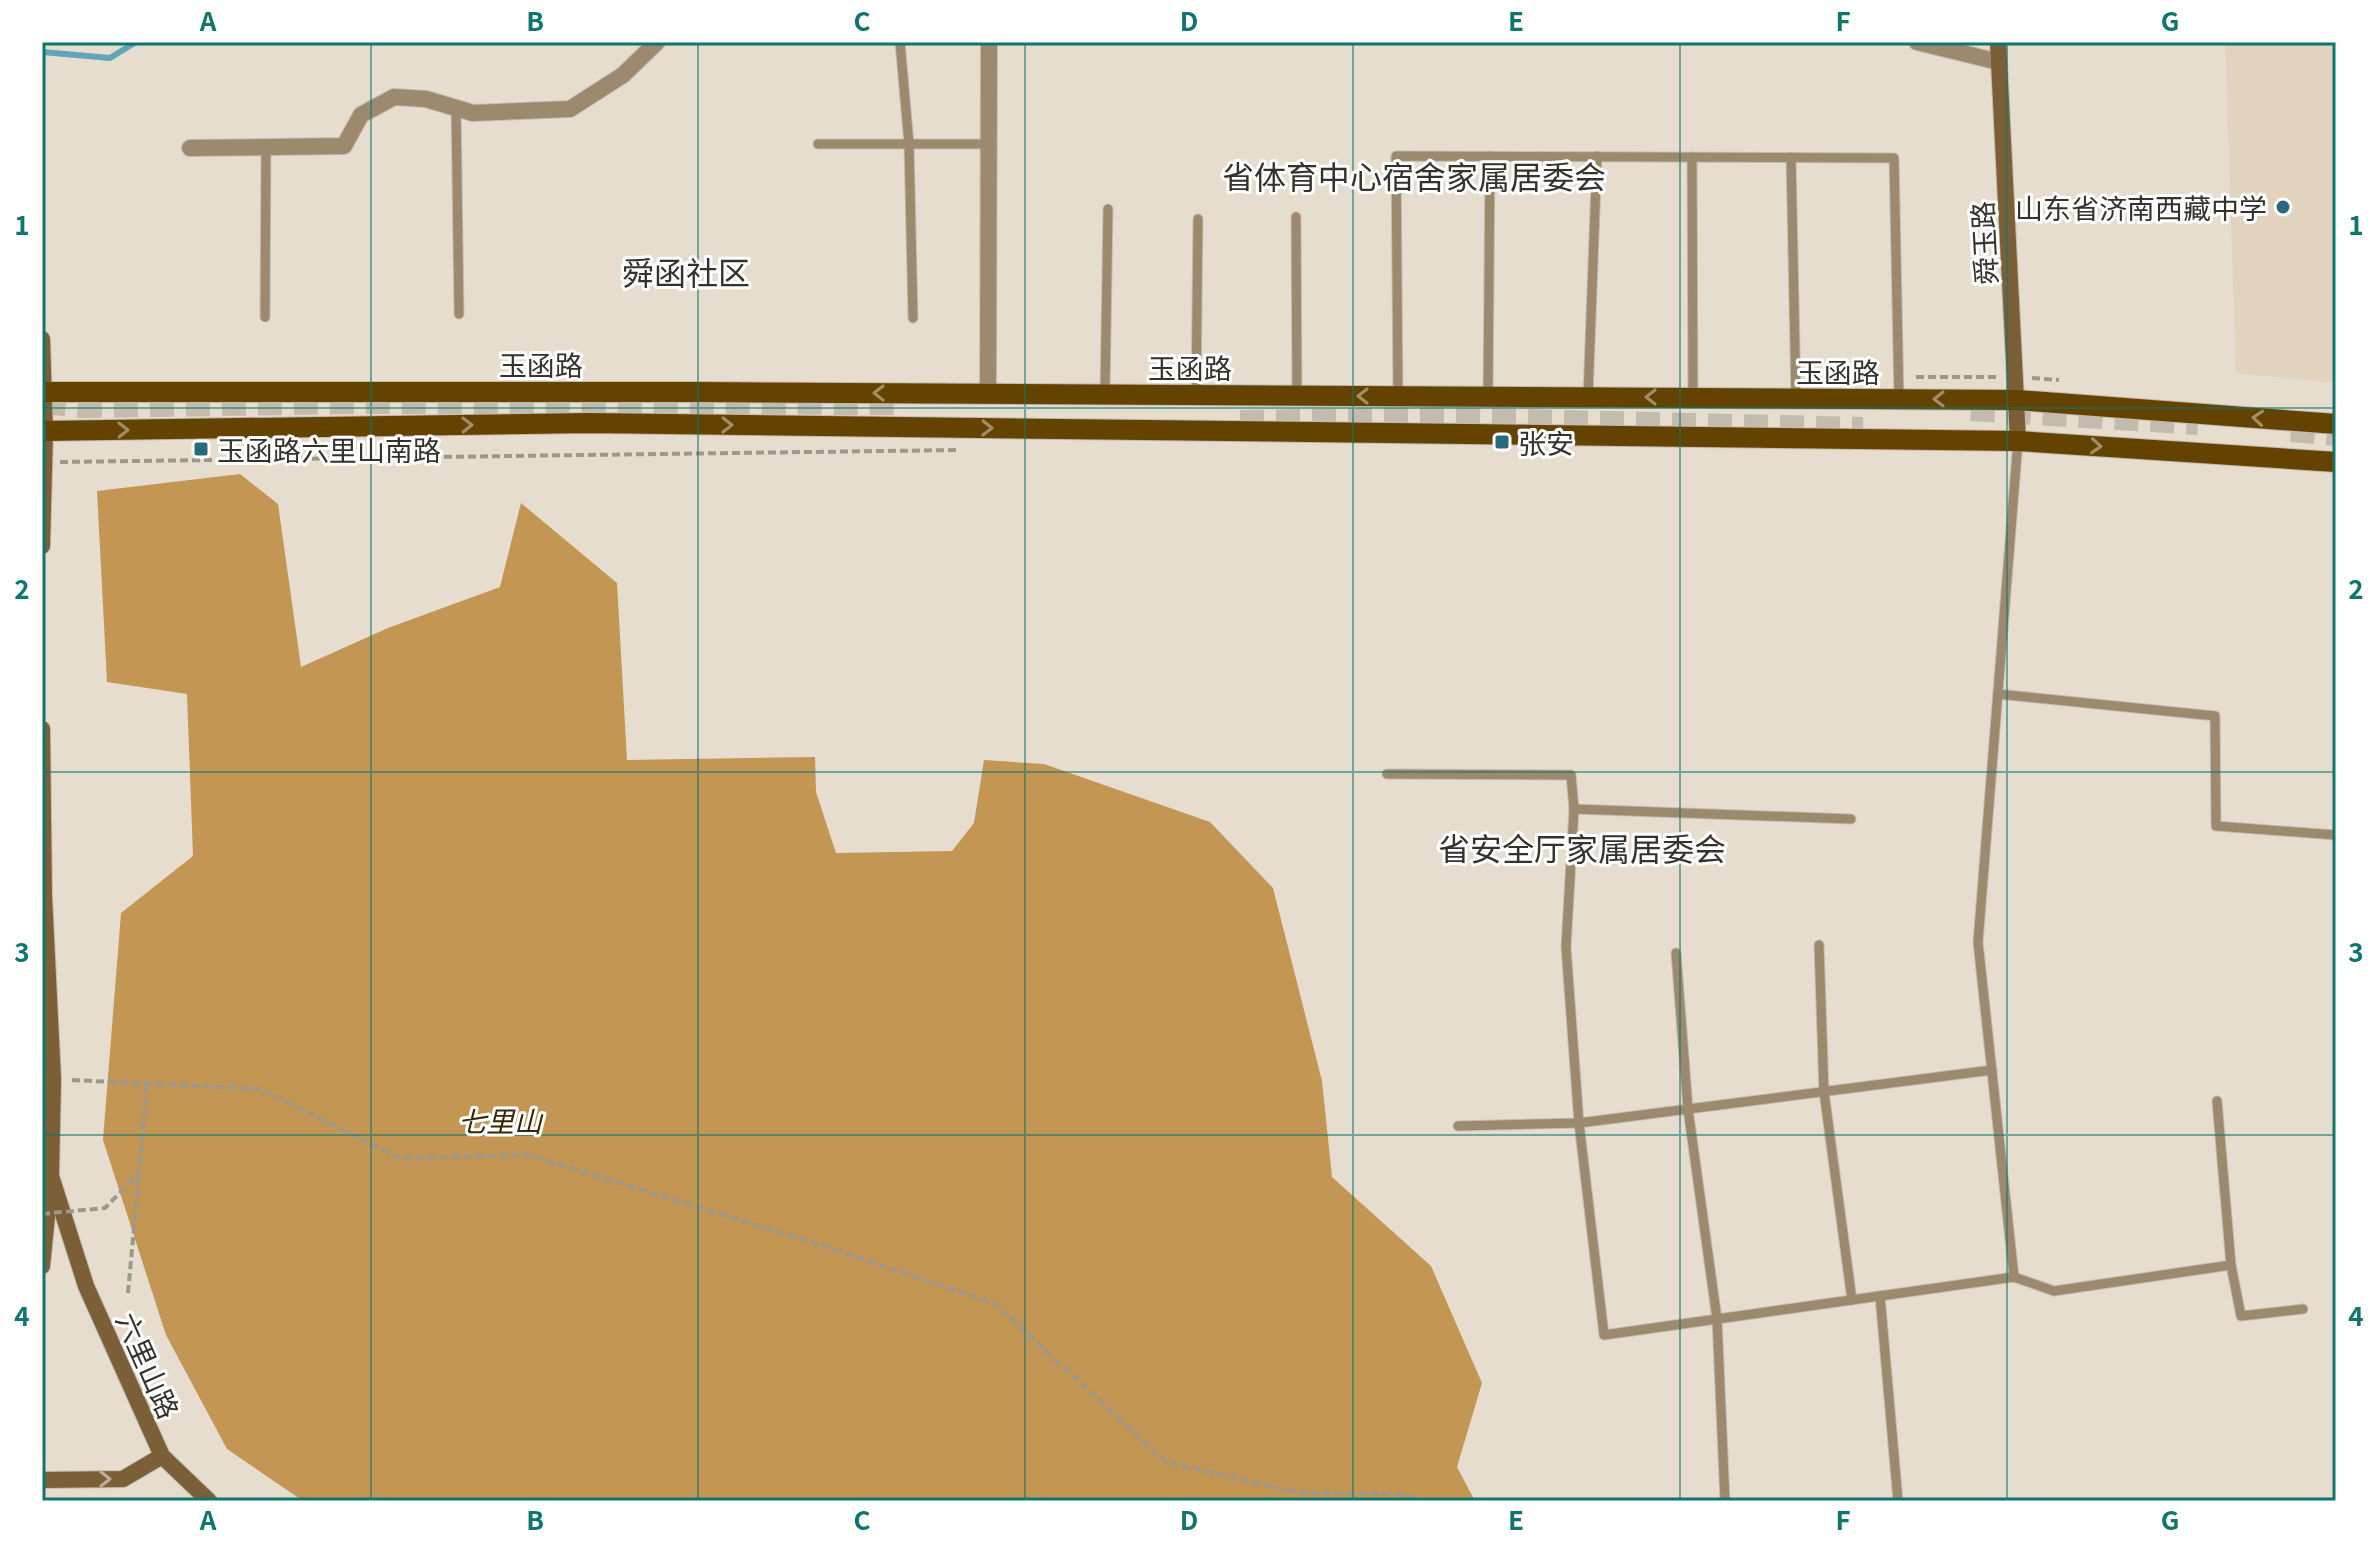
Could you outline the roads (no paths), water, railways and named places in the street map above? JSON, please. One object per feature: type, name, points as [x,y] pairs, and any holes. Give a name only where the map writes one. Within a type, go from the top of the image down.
[{"type":"main road","name":"舜玉路","points":[[1998,42],[2018,441]]},
{"type":"main road","points":[[42,339],[45,462],[42,546]]},
{"type":"main road","name":"玉函路","points":[[43,392],[2017,400],[2336,424]]},
{"type":"main road","points":[[44,431],[589,423],[2018,441],[2336,462]]},
{"type":"main road","name":"六里山路","points":[[42,729],[44,896],[53,1079],[51,1176],[42,1266]]},
{"type":"main road","name":"六里山路","points":[[42,1480],[123,1479],[162,1456],[86,1286],[51,1176]]},
{"type":"main road","points":[[162,1456],[209,1501]]},
{"type":"street","points":[[190,148],[344,146],[361,115],[394,97],[426,99],[473,113],[570,109],[623,75],[657,42]]},
{"type":"street","points":[[988,394],[989,42]]},
{"type":"street","points":[[1917,42],[1999,62]]},
{"type":"lane","points":[[900,42],[909,144],[913,318]]},
{"type":"lane","points":[[456,108],[459,314]]},
{"type":"lane","points":[[818,144],[988,144]]},
{"type":"lane","points":[[265,317],[266,147]]},
{"type":"lane","points":[[1398,396],[1396,156],[1791,157],[1894,158],[1899,399]]},
{"type":"lane","points":[[1488,396],[1490,156]]},
{"type":"lane","points":[[1588,397],[1597,156]]},
{"type":"lane","points":[[1692,157],[1693,398]]},
{"type":"lane","points":[[1791,157],[1796,398]]},
{"type":"lane","points":[[1105,394],[1108,209]]},
{"type":"lane","points":[[1296,217],[1297,395]]},
{"type":"lane","points":[[1196,395],[1198,219]]},
{"type":"lane","points":[[2014,1277],[1978,942],[2018,441]]},
{"type":"lane","points":[[1998,694],[2215,716],[2216,826],[2336,835]]},
{"type":"lane","points":[[1387,774],[1571,775],[1574,809],[1566,947],[1579,1123],[1604,1335],[2014,1277],[2054,1291],[2231,1265]]},
{"type":"lane","points":[[1574,809],[1851,819]]},
{"type":"lane","points":[[1819,945],[1824,1092],[1852,1300]]},
{"type":"lane","points":[[1676,953],[1688,1109],[1717,1319],[1725,1501]]},
{"type":"lane","points":[[1458,1126],[1579,1123],[1992,1070]]},
{"type":"lane","points":[[2217,1101],[2231,1265],[2241,1316],[2303,1309]]},
{"type":"lane","points":[[1880,1296],[1898,1501]]},
{"type":"waterway","points":[[42,52],[110,58],[136,42]]},
{"type":"tunnel","points":[[42,402],[83,406],[361,402],[895,403]]},
{"type":"tunnel","points":[[1971,409],[2198,423]]},
{"type":"tunnel","points":[[1240,422],[1440,419],[1863,429]]},
{"type":"tunnel","points":[[2291,430],[2336,434]]},
{"type":"place","name":"山东省济南西藏中学","points":[[2283,207]]},
{"type":"place","name":"张安","points":[[1502,442]]},
{"type":"place","name":"玉函路六里山南路","points":[[201,449]]},
{"type":"district","name":"省体育中心宿舍家属居委会","points":[[1414,175]]},
{"type":"district","name":"舜函社区","points":[[686,271]]},
{"type":"district","name":"省安全厅家属居委会","points":[[1582,847]]},
{"type":"park label","name":"七里山","points":[[500,1120]]}]
